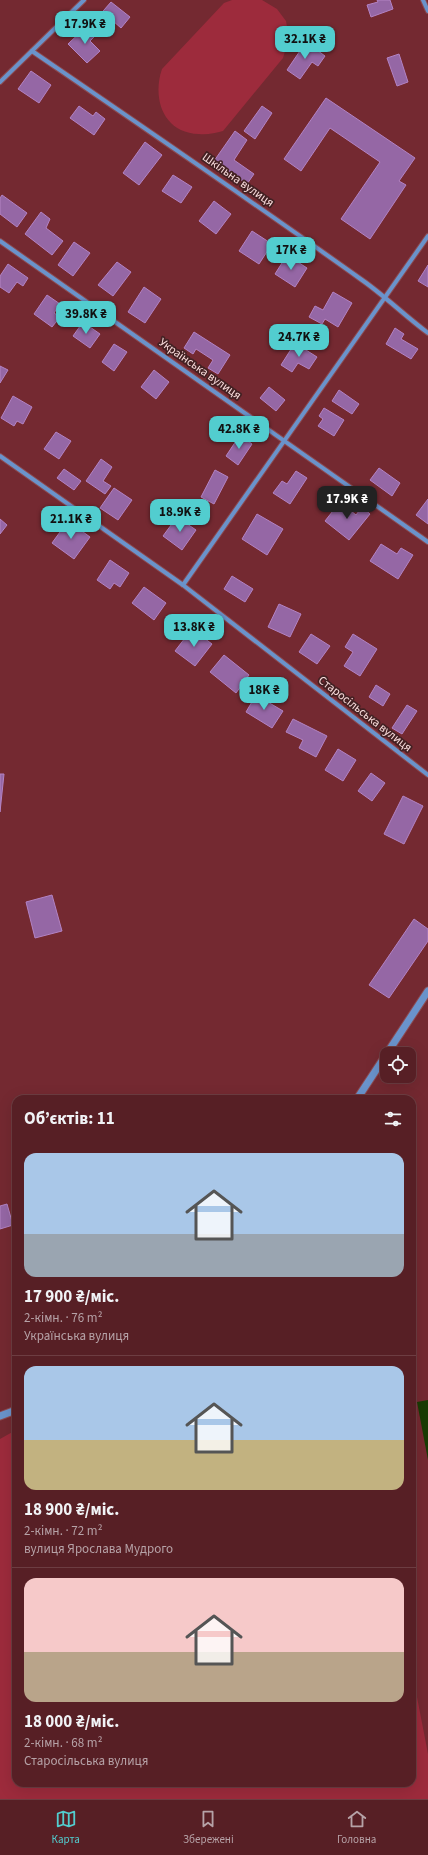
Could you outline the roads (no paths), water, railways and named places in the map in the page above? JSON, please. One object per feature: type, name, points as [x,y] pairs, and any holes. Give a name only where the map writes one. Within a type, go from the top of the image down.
[{"type":"street","points":[[0,82],[84,0]]},
{"type":"street","points":[[423,0],[428,11]]},
{"type":"street","name":"Шкільна вулиця","points":[[32,51],[203,167],[364,281],[408,319],[428,332]]},
{"type":"street","points":[[182,585],[285,441],[428,236]]},
{"type":"street","name":"Українська вулиця","points":[[0,241],[428,542]]},
{"type":"street","name":"Старосільська вулиця","points":[[0,456],[182,585],[428,776]]},
{"type":"street","points":[[359,1095],[428,991]]},
{"type":"street","points":[[0,1416],[12,1412]]}]
